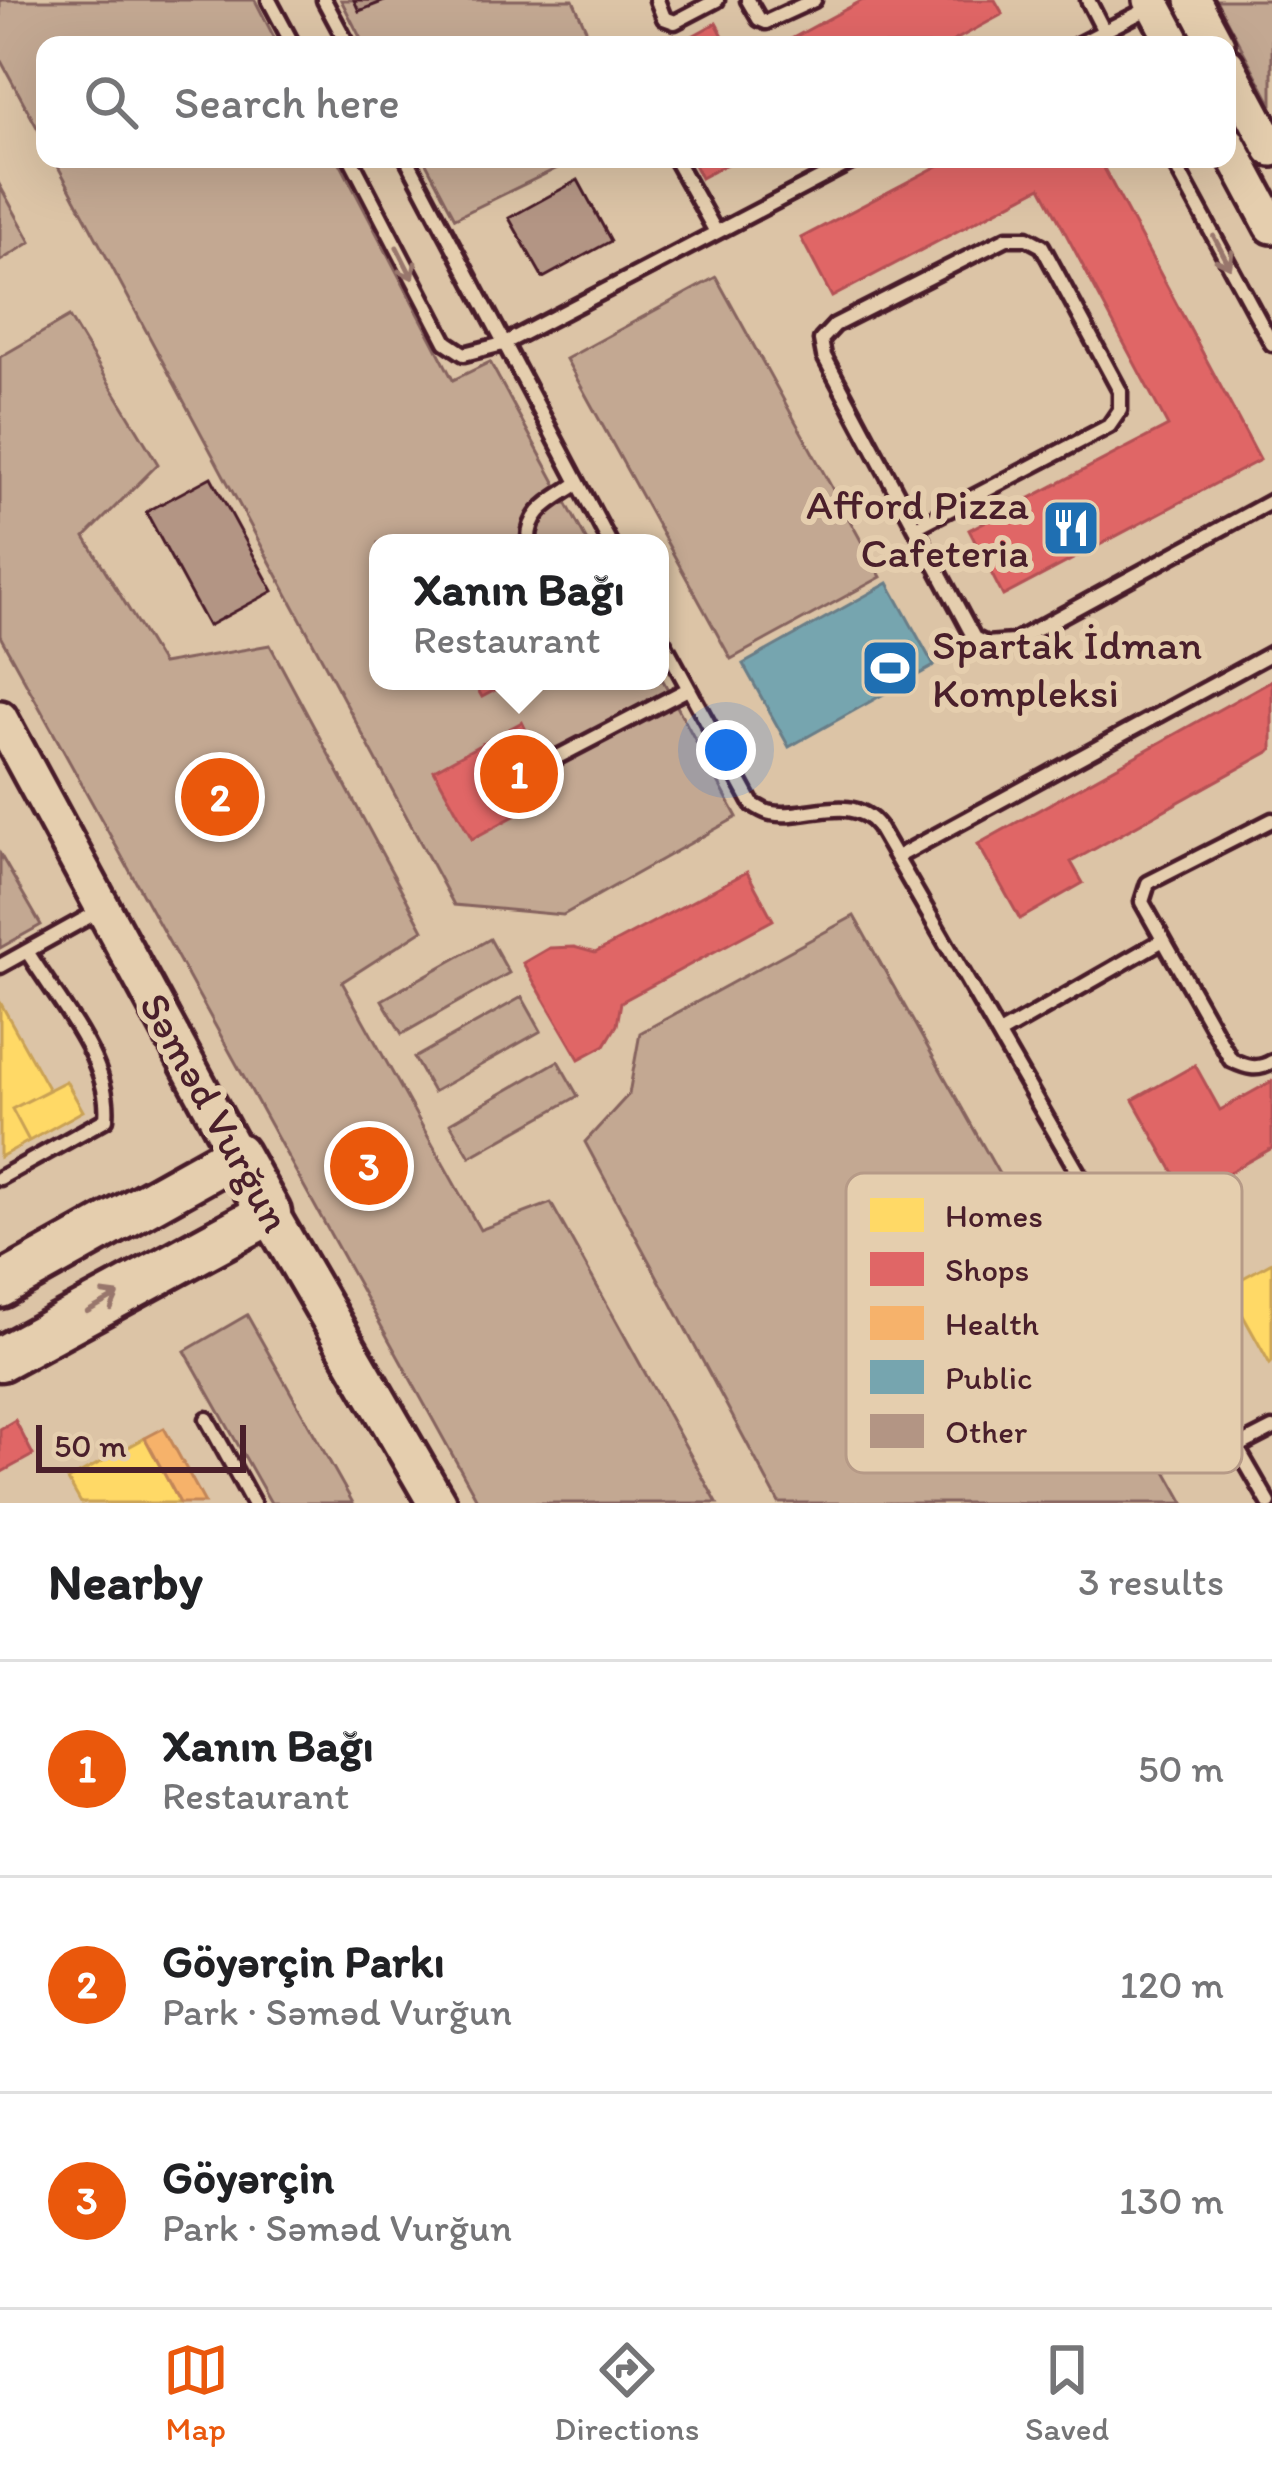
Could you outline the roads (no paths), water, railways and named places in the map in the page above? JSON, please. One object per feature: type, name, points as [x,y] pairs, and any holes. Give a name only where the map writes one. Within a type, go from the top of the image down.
[{"type":"highway","name":"Səməd Vurğun","points":[[236,1154],[269,1213]]},
{"type":"highway","points":[[0,1286],[236,1154]]},
{"type":"highway","points":[[0,1359],[269,1213]]},
{"type":"main road","points":[[1193,0],[1211,36]]},
{"type":"main road","points":[[1153,3],[1170,36]]},
{"type":"main road","points":[[1236,81],[1272,149]]},
{"type":"main road","points":[[1236,159],[1272,226]]},
{"type":"main road","name":"Səməd Vurğun","points":[[0,718],[236,1154]]},
{"type":"main road","name":"Səməd Vurğun","points":[[269,1213],[437,1503]]},
{"type":"lane","points":[[269,0],[287,36]]},
{"type":"lane","points":[[324,0],[343,36]]},
{"type":"lane","points":[[658,0],[664,18],[675,22],[717,0]]},
{"type":"lane","points":[[748,0],[766,22],[814,0]]},
{"type":"lane","points":[[1088,0],[1106,36]]},
{"type":"lane","points":[[1094,36],[1153,3]]},
{"type":"lane","points":[[356,168],[446,342],[464,354],[503,344],[839,168]]},
{"type":"lane","points":[[412,168],[605,534]]},
{"type":"lane","points":[[680,168],[716,232]]},
{"type":"lane","points":[[1177,168],[1272,344]]},
{"type":"lane","points":[[916,527],[1109,425],[1120,410],[1120,392],[1042,245],[1027,238],[1007,238],[835,325],[821,340],[824,356],[974,638],[1000,646],[1272,501]]},
{"type":"lane","points":[[529,534],[536,513],[578,483]]},
{"type":"lane","points":[[669,653],[752,804],[770,813],[856,809],[870,816],[1080,1173]]},
{"type":"lane","points":[[896,857],[1272,653]]},
{"type":"lane","points":[[552,760],[688,689]]},
{"type":"lane","points":[[1272,820],[1148,883],[1142,902],[1231,1060],[1246,1067],[1272,1063]]},
{"type":"lane","points":[[0,966],[106,908]]},
{"type":"lane","points":[[1001,1034],[1163,940]]},
{"type":"lane","points":[[0,1178],[106,1119],[109,1099],[103,1073],[27,951]]},
{"type":"lane","points":[[207,1419],[253,1503]]},
{"type":"lane","points":[[1242,1445],[1272,1429]]},
{"type":"lane","points":[[1242,1457],[1269,1503]]},
{"type":"place","name":"Afford Pizza Cafeteria","points":[[1071,528]]},
{"type":"place","name":"Spartak İdman Kompleksi","points":[[890,668]]},
{"type":"place","name":"Xanın Bağı","points":[[519,774]]},
{"type":"place","name":"Göyərçin Parkı","points":[[220,797]]},
{"type":"place","name":"Göyərçin","points":[[369,1166]]}]
